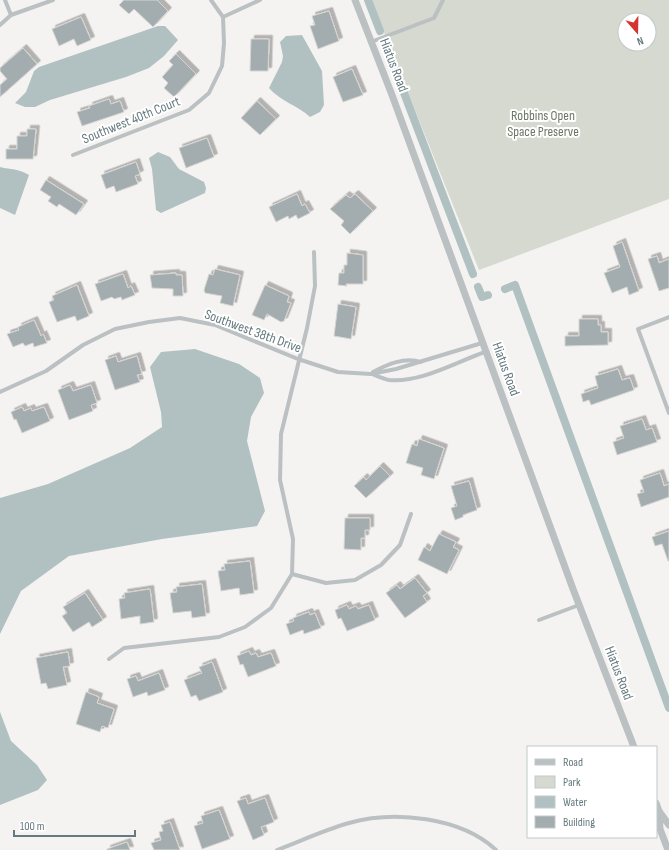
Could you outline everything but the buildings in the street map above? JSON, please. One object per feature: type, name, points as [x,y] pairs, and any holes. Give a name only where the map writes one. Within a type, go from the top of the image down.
[{"type":"street","points":[[6,0],[11,15]]},
{"type":"street","points":[[0,26],[11,15],[53,0]]},
{"type":"street","points":[[211,0],[223,17],[260,0]]},
{"type":"street","name":"Hiatus Road","points":[[355,0],[579,605],[634,746]]},
{"type":"street","points":[[371,42],[434,18],[443,0]]},
{"type":"street","name":"Southwest 40th Court","points":[[73,155],[188,110],[209,93],[222,66],[224,42],[223,17]]},
{"type":"street","points":[[109,658],[124,648],[219,637],[245,627],[271,608],[292,574],[293,538],[280,480],[281,434],[298,359],[307,328],[315,286],[314,252]]},
{"type":"street","name":"Southwest 38th Drive","points":[[0,392],[46,371],[83,345],[115,329],[149,322],[180,318],[215,325],[298,359],[338,372],[371,374],[388,380],[406,380],[430,373],[485,352]]},
{"type":"street","points":[[669,318],[638,329],[669,413]]},
{"type":"street","name":"Southwest 38th Drive","points":[[371,374],[422,362],[482,343]]},
{"type":"street","name":"Southwest 38th Drive","points":[[371,374],[387,364],[411,359],[422,362]]},
{"type":"street","points":[[292,574],[326,583],[355,580],[381,565],[400,544],[411,514]]},
{"type":"street","points":[[539,620],[579,605]]},
{"type":"street","points":[[657,806],[669,825]]},
{"type":"street","points":[[659,811],[660,829],[668,850]]},
{"type":"street","points":[[277,850],[349,822],[388,817],[427,818],[454,825],[490,844],[496,850]]},
{"type":"green space","name":"Robbins Open Space Preserve","points":[[371,0],[669,0],[669,199],[479,270]]},
{"type":"water","points":[[158,26],[165,26],[178,40],[164,56],[149,68],[126,77],[50,100],[35,107],[25,107],[15,103],[26,92],[34,71],[39,67]]},
{"type":"water","points":[[302,35],[322,71],[324,105],[320,112],[310,117],[300,109],[278,96],[269,88],[282,62],[283,56],[280,42],[286,36]]},
{"type":"water","points":[[158,152],[170,157],[179,169],[204,182],[206,188],[205,193],[161,213],[156,210],[152,169],[149,158]]},
{"type":"water","points":[[0,167],[18,170],[29,175],[15,215],[0,208]]},
{"type":"water","points":[[195,349],[239,364],[260,378],[264,393],[251,417],[247,441],[265,511],[257,526],[162,539],[69,556],[21,591],[0,634],[0,498],[48,484],[130,448],[162,427],[161,412],[150,367],[161,352]]},
{"type":"water","points":[[0,712],[11,741],[37,765],[47,780],[38,790],[0,805]]},
{"type":"waterway","points":[[368,0],[380,31]]},
{"type":"waterway","points":[[385,43],[473,274]]},
{"type":"waterway","points":[[505,289],[515,285],[669,708]]},
{"type":"waterway","points":[[478,287],[482,297],[488,295]]}]
